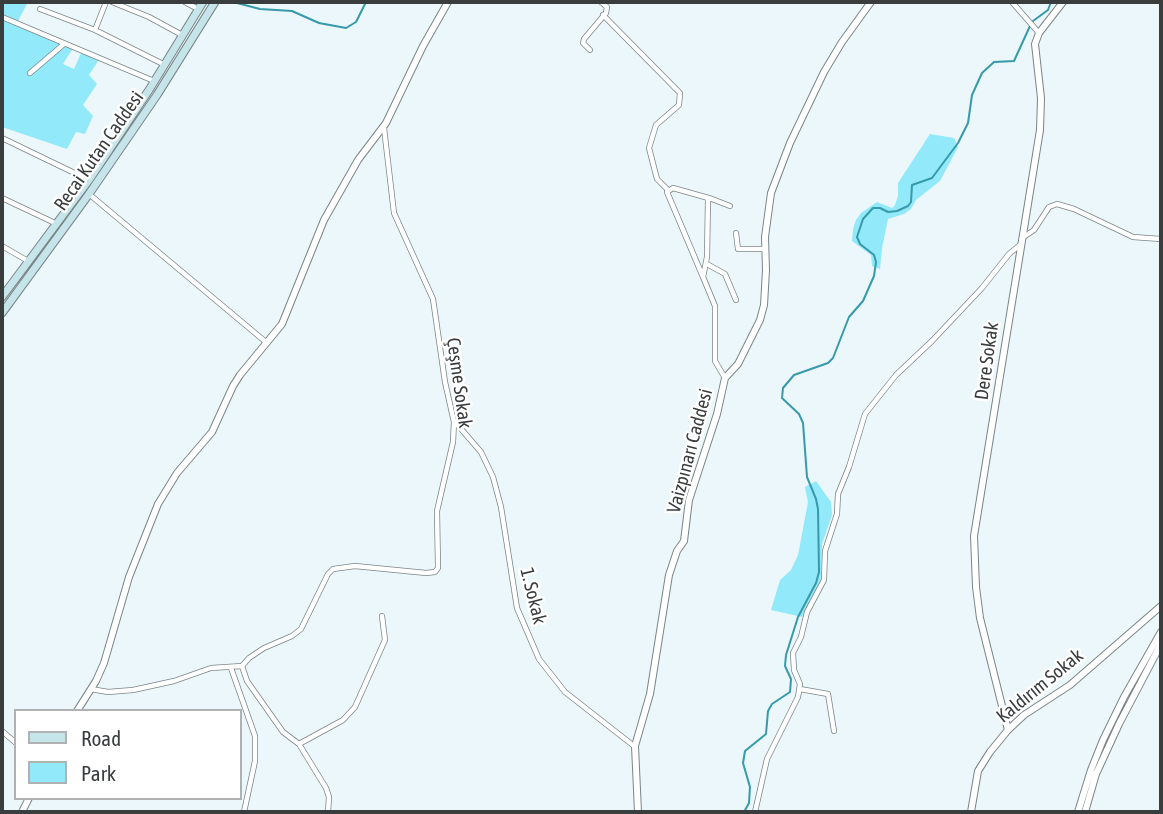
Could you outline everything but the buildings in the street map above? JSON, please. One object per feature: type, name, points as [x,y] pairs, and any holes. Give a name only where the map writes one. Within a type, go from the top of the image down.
[{"type":"main road","name":"Recai Kutan Caddesi","points":[[2,313],[157,95],[215,2]]},
{"type":"main road","name":"Recai Kutan Caddesi","points":[[2,297],[89,180],[201,5]]},
{"type":"street","points":[[95,30],[109,2],[125,4],[182,35]]},
{"type":"street","points":[[185,2],[201,5]]},
{"type":"street","points":[[78,709],[104,663],[129,577],[158,503],[177,473],[212,432],[233,386],[287,316],[324,220],[358,160],[386,123],[423,46],[448,2]]},
{"type":"street","points":[[590,50],[583,43],[584,38],[607,7],[601,2]]},
{"type":"street","points":[[859,2],[865,9]]},
{"type":"street","name":"Vaizpınarı Caddesi","points":[[638,812],[635,747],[650,694],[669,575],[677,551],[684,541],[689,500],[717,415],[725,378],[738,364],[760,320],[766,284],[764,249],[771,193],[790,143],[824,72],[872,2]]},
{"type":"street","points":[[1012,2],[1039,33],[1063,2]]},
{"type":"street","points":[[40,9],[95,30],[164,65]]},
{"type":"street","points":[[603,15],[680,93],[679,105],[656,125],[649,148],[657,179],[668,190],[668,197],[710,290],[715,306],[715,361],[725,378]]},
{"type":"street","points":[[2,17],[154,81]]},
{"type":"street","name":"Dere Sokak","points":[[1008,730],[980,618],[973,545],[1040,130],[1041,89],[1034,48],[1039,33]]},
{"type":"street","points":[[30,73],[64,44]]},
{"type":"street","name":"Çeşme Sokak","points":[[242,666],[264,648],[292,636],[301,629],[332,569],[355,566],[419,573],[437,571],[439,564],[437,511],[453,442],[454,422],[444,382],[433,299],[394,213],[384,130],[386,123]]},
{"type":"street","points":[[2,138],[89,180]]},
{"type":"street","points":[[668,190],[673,188],[730,206]]},
{"type":"street","points":[[89,194],[267,343]]},
{"type":"street","points":[[2,198],[57,224]]},
{"type":"street","points":[[703,277],[707,264],[708,199]]},
{"type":"street","points":[[755,812],[767,759],[800,689],[794,670],[793,653],[801,637],[807,612],[824,580],[825,551],[837,514],[838,494],[865,414],[896,375],[932,341],[982,288],[1009,254],[1034,230],[1049,207],[1057,204],[1074,209],[1133,237],[1161,239]]},
{"type":"street","points":[[736,233],[738,249],[764,249]]},
{"type":"street","points":[[2,246],[28,261]]},
{"type":"street","points":[[707,264],[725,274],[736,300]]},
{"type":"street","name":"1. Sokak","points":[[454,422],[475,443],[491,469],[501,507],[517,608],[539,659],[565,692],[635,747]]},
{"type":"street","name":"Kaldırım Sokak","points":[[971,812],[978,771],[989,752],[1008,730],[1024,715],[1070,685],[1161,606]]},
{"type":"street","points":[[299,744],[343,720],[352,712],[385,640],[382,616]]},
{"type":"street","points":[[1079,812],[1091,770],[1104,740],[1124,697],[1161,632]]},
{"type":"street","points":[[1085,812],[1096,774],[1107,749],[1161,645]]},
{"type":"street","points":[[91,689],[108,692],[133,690],[174,681],[211,668],[242,666],[247,681],[279,727],[299,744],[328,792],[328,812]]},
{"type":"street","points":[[231,668],[255,736],[255,761],[244,812]]},
{"type":"street","points":[[800,689],[828,694],[834,731]]},
{"type":"green space","points":[[2,2],[28,2],[17,23],[73,48],[63,64],[74,69],[82,51],[100,58],[89,75],[97,84],[83,105],[93,116],[85,134],[76,132],[67,149],[2,127]]},
{"type":"green space","points":[[930,134],[954,138],[958,147],[940,181],[916,200],[911,209],[888,219],[880,269],[872,266],[871,255],[852,241],[856,220],[877,202],[892,208],[895,205],[898,183]]},
{"type":"green space","points":[[816,481],[831,502],[832,515],[822,544],[821,579],[802,617],[771,610],[780,580],[791,570],[798,555],[808,502],[805,487]]},
{"type":"waterway","points":[[233,2],[260,9],[292,11],[319,23],[346,28],[356,22],[366,2]]},
{"type":"waterway","points":[[1033,21],[1048,10],[1051,2]]},
{"type":"waterway","points":[[744,812],[749,803],[750,787],[743,763],[745,751],[766,734],[768,711],[772,704],[790,692],[791,679],[785,666],[786,655],[798,617],[819,572],[818,509],[807,477],[803,423],[799,414],[782,398],[783,388],[794,375],[828,363],[833,358],[849,317],[863,301],[874,276],[876,262],[874,255],[860,244],[857,237],[863,219],[873,208],[888,212],[908,206],[911,202],[912,185],[932,178],[958,143],[968,123],[972,95],[982,73],[994,62],[1014,61],[1030,26]]}]
